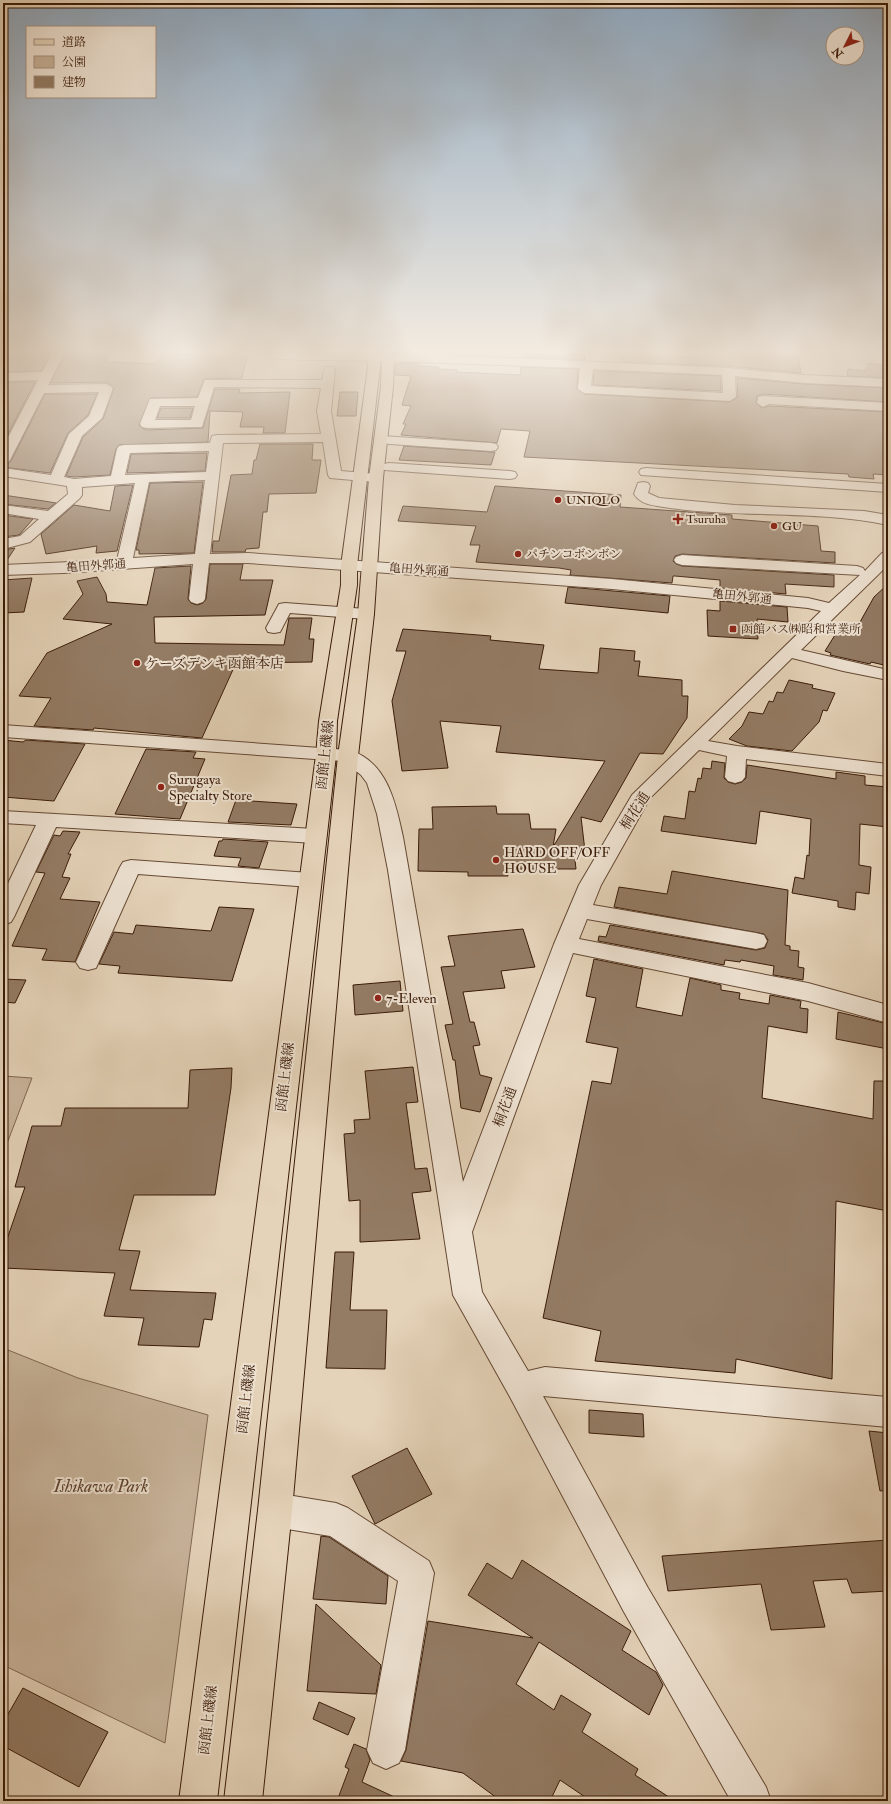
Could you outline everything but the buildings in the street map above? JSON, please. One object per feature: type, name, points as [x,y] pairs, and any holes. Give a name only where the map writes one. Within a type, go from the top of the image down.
[{"type":"main road","name":"函館上磯線","points":[[375,474],[377,438]]},
{"type":"main road","name":"函館上磯線","points":[[243,1801],[275,1510],[337,756],[355,613],[359,567],[381,440]]},
{"type":"main road","name":"函館上磯線","points":[[198,1801],[315,836],[337,756]]},
{"type":"street","points":[[3,460],[14,438]]},
{"type":"street","points":[[56,480],[74,438]]},
{"type":"street","points":[[197,599],[214,476],[217,439],[308,438]]},
{"type":"street","points":[[329,438],[335,476],[375,474],[510,475]]},
{"type":"street","points":[[381,440],[491,447]]},
{"type":"street","points":[[117,480],[124,450],[217,447]]},
{"type":"street","points":[[3,472],[74,483],[143,478],[214,476]]},
{"type":"street","points":[[124,564],[143,478]]},
{"type":"street","points":[[888,488],[644,479],[641,494],[645,498],[657,502],[735,509],[857,514],[888,520]]},
{"type":"street","points":[[3,544],[25,539],[75,495],[74,483]]},
{"type":"street","points":[[3,509],[51,516]]},
{"type":"street","name":"桐花通","points":[[459,1231],[566,944],[590,885],[642,795],[834,609],[872,575],[888,556]]},
{"type":"street","name":"亀田外郭通","points":[[3,570],[35,570],[202,558],[248,558],[612,584],[808,604],[834,609]]},
{"type":"street","points":[[682,560],[872,575]]},
{"type":"street","points":[[274,628],[285,608],[355,613]]},
{"type":"street","points":[[790,652],[843,666],[888,675]]},
{"type":"street","points":[[3,731],[337,756],[366,769],[377,782],[389,822],[399,870],[439,1121],[459,1231],[468,1295],[521,1387],[636,1600],[752,1801]]},
{"type":"street","points":[[695,744],[737,752],[888,770]]},
{"type":"street","points":[[735,777],[737,752]]},
{"type":"street","points":[[3,817],[315,836]]},
{"type":"street","points":[[6,904],[49,820]]},
{"type":"street","points":[[88,962],[131,867],[310,880]]},
{"type":"street","points":[[580,910],[756,941]]},
{"type":"street","points":[[566,944],[808,992],[888,1014]]},
{"type":"street","points":[[521,1387],[545,1381],[888,1412]]},
{"type":"street","points":[[275,1510],[336,1520],[417,1573],[386,1750]]},
{"type":"green space","points":[[3,1076],[32,1078],[3,1154]]},
{"type":"green space","name":"Ishikawa Park","points":[[3,1348],[78,1378],[208,1415],[165,1743],[3,1665]]},
{"type":"place","name":"UNIQLO","points":[[558,500]]},
{"type":"place","name":"Tsuruha","points":[[678,519]]},
{"type":"place","name":"GU","points":[[774,526]]},
{"type":"place","name":"パチンコボンボン","points":[[518,554]]},
{"type":"place","name":"函館バス㈱昭和営業所","points":[[733,629]]},
{"type":"place","name":"ケーズデンキ函館本店","points":[[137,663]]},
{"type":"place","name":"Surugaya Specialty Store","points":[[161,787]]},
{"type":"place","name":"HARD OFF/OFF HOUSE","points":[[496,860]]},
{"type":"place","name":"7-Eleven","points":[[378,998]]}]
